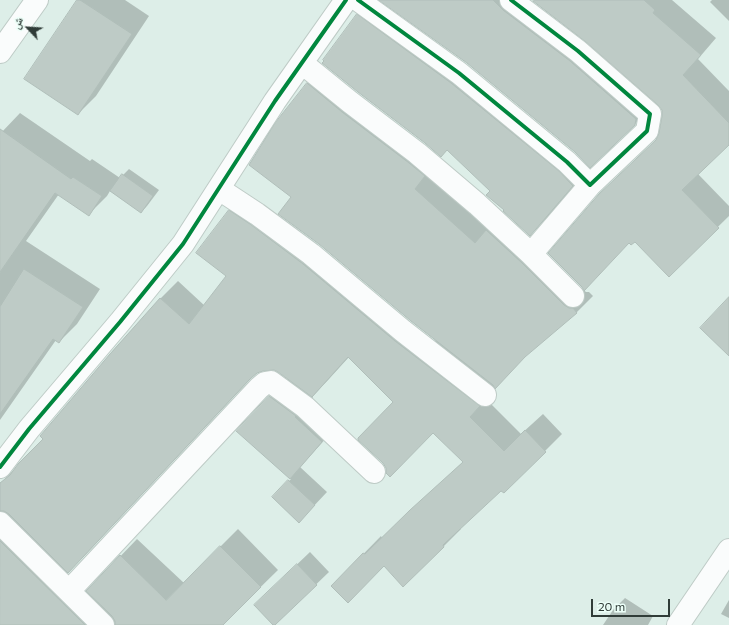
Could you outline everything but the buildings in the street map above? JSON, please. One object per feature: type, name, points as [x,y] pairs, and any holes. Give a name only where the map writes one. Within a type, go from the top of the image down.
[{"type":"street","points":[[0,52],[37,0]]},
{"type":"street","points":[[0,467],[183,244],[275,101],[346,0]]},
{"type":"street","points":[[358,0],[459,73],[567,162],[590,185]]},
{"type":"street","points":[[511,0],[578,51],[650,114],[647,131],[590,185],[531,254]]},
{"type":"street","points":[[302,63],[356,107],[417,153],[477,204],[531,254],[573,296]]},
{"type":"street","points":[[219,189],[311,254],[403,331],[485,394]]},
{"type":"street","points":[[69,591],[259,388],[265,384],[271,382],[305,407],[374,472]]},
{"type":"street","points":[[0,523],[103,625]]},
{"type":"street","points":[[678,625],[729,550]]},
{"type":"cycle path","points":[[0,467],[29,429],[120,322],[183,244],[275,101],[346,0]]},
{"type":"cycle path","points":[[358,0],[459,73],[567,162],[590,185],[647,131],[650,114],[578,51],[511,0]]}]
